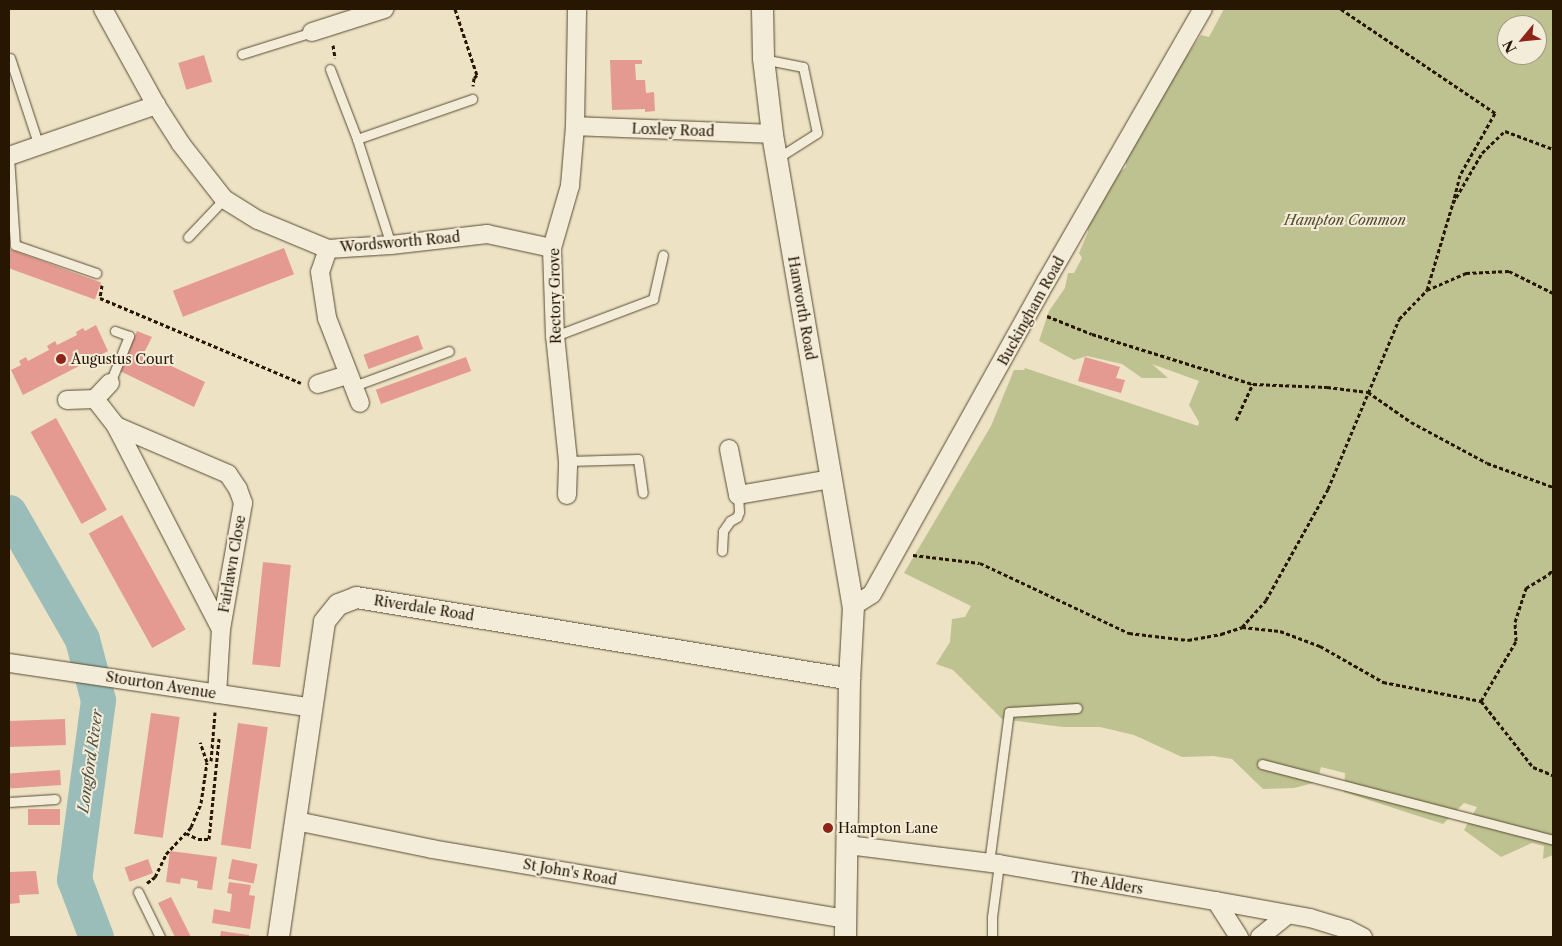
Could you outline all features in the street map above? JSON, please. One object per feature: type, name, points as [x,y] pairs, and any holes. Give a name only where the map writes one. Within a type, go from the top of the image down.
[{"type":"street","name":"Wordsworth Road","points":[[104,9],[156,105],[181,144],[224,199],[258,220],[328,249],[391,245],[487,234],[552,248]]},
{"type":"street","points":[[320,30],[384,9]]},
{"type":"street","name":"Rectory Grove","points":[[567,495],[568,461],[554,336],[552,248],[570,186],[575,126],[577,9]]},
{"type":"street","name":"Hanworth Road","points":[[762,9],[763,58],[772,134],[832,479],[852,606]]},
{"type":"street","name":"Buckingham Road","points":[[852,606],[872,594],[1203,9]]},
{"type":"street","points":[[9,157],[156,105]]},
{"type":"street","name":"Loxley Road","points":[[575,126],[772,134]]},
{"type":"street","points":[[318,384],[354,388],[328,318],[320,272],[328,249]]},
{"type":"street","points":[[67,400],[95,399],[110,383]]},
{"type":"street","name":"Fairlawn Close","points":[[95,399],[116,426],[221,629]]},
{"type":"street","name":"Fairlawn Close","points":[[116,426],[228,474],[238,488],[243,503],[221,629],[217,694]]},
{"type":"street","points":[[729,449],[738,495],[832,479]]},
{"type":"street","name":"Riverdale Road","points":[[278,937],[324,621],[338,604],[356,597],[849,679]]},
{"type":"street","points":[[845,928],[852,606]]},
{"type":"street","name":"Stourton Avenue","points":[[9,663],[128,679],[312,708]]},
{"type":"street","name":"St John's Road","points":[[296,821],[845,928]]},
{"type":"street","name":"The Alders","points":[[848,845],[994,864],[1216,901],[1347,929],[1363,937]]},
{"type":"street","points":[[1216,901],[1239,937]]},
{"type":"street","points":[[1260,937],[1287,915]]},
{"type":"lane","points":[[242,54],[320,30]]},
{"type":"lane","points":[[10,58],[39,146]]},
{"type":"lane","points":[[763,58],[803,67],[817,133],[776,159]]},
{"type":"lane","points":[[330,69],[357,139],[391,245]]},
{"type":"lane","points":[[357,139],[472,99]]},
{"type":"lane","points":[[9,157],[15,245],[96,272]]},
{"type":"lane","points":[[188,237],[224,199]]},
{"type":"lane","points":[[554,336],[653,299],[663,255]]},
{"type":"lane","points":[[110,383],[129,336],[115,331]]},
{"type":"lane","points":[[354,388],[449,351]]},
{"type":"lane","points":[[568,461],[638,459],[643,493]]},
{"type":"lane","points":[[722,551],[723,531],[730,521],[738,518],[738,495]]},
{"type":"lane","points":[[992,937],[994,864],[1009,712],[1077,708]]},
{"type":"lane","points":[[1262,764],[1553,840]]},
{"type":"lane","points":[[9,802],[55,799]]},
{"type":"lane","points":[[138,892],[160,937]]},
{"type":"path","points":[[455,9],[477,75],[474,78],[472,99]]},
{"type":"path","points":[[1341,9],[1495,113],[1460,175],[1454,203],[1427,290]]},
{"type":"path","points":[[320,30],[336,55],[330,69]]},
{"type":"path","points":[[1454,203],[1482,153],[1505,131],[1553,149]]},
{"type":"path","points":[[1242,627],[1266,600],[1328,489],[1399,319],[1427,290],[1466,273],[1509,271],[1553,293]]},
{"type":"path","points":[[96,272],[103,282],[100,298],[317,390],[318,384]]},
{"type":"path","points":[[1032,310],[1092,334],[1253,384],[1327,387],[1368,392],[1410,422],[1487,463],[1553,487]]},
{"type":"path","points":[[1236,420],[1253,384]]},
{"type":"path","points":[[894,554],[980,562],[1129,633],[1188,640],[1221,634],[1242,627],[1280,631],[1320,646],[1383,682],[1481,701],[1533,767],[1553,775]]},
{"type":"path","points":[[1481,701],[1516,641],[1515,622],[1526,588],[1550,574],[1553,569]]},
{"type":"path","points":[[138,892],[154,877],[166,854],[192,827],[201,803],[209,762],[217,694]]},
{"type":"path","points":[[186,833],[198,840],[209,839],[219,738]]},
{"type":"path","points":[[200,742],[209,762]]},
{"type":"path","points":[[209,762],[217,763]]},
{"type":"green space","name":"Hampton Common","points":[[1224,9],[1553,9],[1553,855],[1543,859],[1544,846],[1532,843],[1501,857],[1464,830],[1477,807],[1464,803],[1443,824],[1344,792],[1345,773],[1321,767],[1317,782],[1294,788],[1263,789],[1232,759],[1213,756],[1182,757],[1134,735],[1100,727],[1062,727],[1002,719],[953,670],[936,664],[950,642],[952,619],[965,617],[971,606],[904,573],[991,426],[1014,370],[1024,370],[1025,368],[1198,426],[1199,422],[1189,405],[1199,381],[1152,364],[1168,378],[1142,378],[1122,364],[1087,356],[1074,360],[1039,341],[1049,311],[1065,288],[1068,273],[1074,273],[1082,258],[1079,253],[1088,232],[1086,214],[1098,192],[1126,167],[1126,144],[1201,35],[1209,37]]},
{"type":"building","points":[[204,55],[212,82],[186,90],[178,63]]},
{"type":"building","points":[[610,60],[642,60],[642,64],[635,64],[636,80],[645,80],[646,93],[654,92],[655,111],[645,112],[645,109],[612,110]]},
{"type":"building","points":[[284,248],[294,274],[183,317],[173,291]]},
{"type":"building","points":[[9,249],[101,283],[95,299],[9,268]]},
{"type":"building","name":"Augustus Court","points":[[96,325],[108,351],[23,395],[11,370],[21,365],[19,361],[26,357],[28,361],[49,350],[47,346],[55,341],[57,345],[77,335],[76,332],[83,328],[85,331]]},
{"type":"building","points":[[137,331],[152,337],[144,353],[205,382],[194,407],[120,371]]},
{"type":"building","points":[[418,335],[423,349],[369,369],[363,355]]},
{"type":"building","points":[[466,357],[471,371],[381,404],[376,390]]},
{"type":"building","points":[[1085,357],[1120,367],[1116,378],[1125,380],[1121,393],[1078,381]]},
{"type":"building","points":[[56,418],[107,510],[82,524],[31,432]]},
{"type":"building","points":[[122,515],[186,630],[152,648],[89,533]]},
{"type":"building","points":[[263,562],[291,565],[280,667],[252,664]]},
{"type":"building","points":[[151,713],[180,717],[163,838],[134,834]]},
{"type":"building","points":[[65,719],[66,745],[10,747],[9,721]]},
{"type":"building","points":[[238,723],[268,727],[251,849],[221,845]]},
{"type":"building","points":[[60,770],[61,785],[10,789],[9,774]]},
{"type":"building","points":[[28,809],[60,809],[60,825],[28,825]]},
{"type":"building","points":[[170,851],[217,857],[212,890],[197,888],[198,881],[181,878],[180,884],[166,882]]},
{"type":"building","points":[[148,859],[153,873],[130,882],[125,868]]},
{"type":"building","points":[[232,859],[258,864],[254,884],[228,879]]},
{"type":"building","points":[[36,871],[39,894],[19,895],[20,903],[9,904],[9,872]]},
{"type":"building","points":[[229,882],[251,885],[249,895],[255,896],[250,929],[212,923],[214,909],[230,912],[232,894],[227,893]]},
{"type":"building","points":[[171,897],[191,937],[175,937],[158,903]]},
{"type":"building","points":[[221,931],[249,935],[249,937],[220,937]]},
{"type":"waterway","name":"Longford River","points":[[9,512],[82,639],[98,700],[74,879],[96,937]]},
{"type":"place","name":"Augustus Court","points":[[61,359]]},
{"type":"place","name":"Hampton Lane","points":[[828,828]]}]
